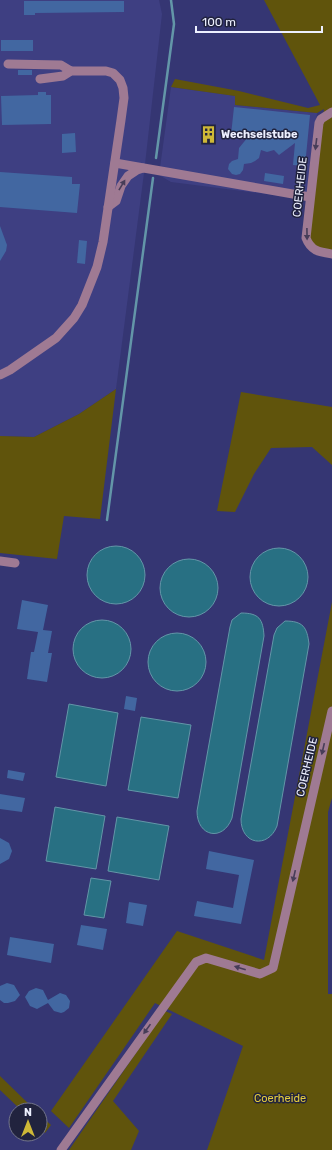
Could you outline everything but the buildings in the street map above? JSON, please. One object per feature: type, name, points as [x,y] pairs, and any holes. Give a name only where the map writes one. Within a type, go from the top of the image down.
[{"type":"street","points":[[8,64],[61,64],[71,71]]},
{"type":"street","points":[[0,375],[10,370],[56,338],[77,314],[82,305],[97,267],[108,207],[124,98],[124,88],[120,80],[117,75],[109,71],[71,71],[63,76],[40,79]]},
{"type":"street","name":"COERHEIDE","points":[[332,112],[321,119],[319,123],[306,238],[309,245],[318,252],[332,254]]},
{"type":"street","points":[[115,163],[310,197]]},
{"type":"street","points":[[108,207],[116,201],[121,186],[128,176],[143,168]]},
{"type":"street","points":[[0,561],[15,563]]},
{"type":"street","name":"COERHEIDE","points":[[61,1150],[196,962],[206,958],[260,974],[273,968],[332,711]]},
{"type":"shaded area","points":[[0,0],[159,0],[162,14],[144,173],[116,389],[79,414],[34,437],[0,436]]},
{"type":"shaded area","points":[[171,87],[236,96],[235,105],[317,113],[307,199],[171,182],[159,175]]},
{"type":"green space","points":[[264,0],[332,0],[332,251],[318,249],[309,241],[324,109],[317,113],[235,105],[235,96],[171,87],[175,79],[239,91],[308,108],[320,105]]},
{"type":"green space","points":[[116,389],[100,519],[64,516],[57,559],[0,553],[0,436],[34,437],[79,414]]},
{"type":"green space","points":[[241,392],[332,407],[332,465],[312,447],[271,448],[254,474],[235,512],[217,511]]},
{"type":"green space","name":"Coerheide","points":[[332,602],[332,798],[328,812],[328,994],[332,994],[332,1150],[207,1150],[243,1046],[155,1003],[69,1128],[51,1111],[177,931],[264,960]]},
{"type":"green space","points":[[165,1011],[172,1014],[113,1101],[139,1131],[131,1150],[69,1150]]},
{"type":"green space","points":[[0,1076],[27,1102],[13,1102],[0,1090]]},
{"type":"green space","points":[[48,1122],[51,1125],[48,1129]]},
{"type":"water","points":[[116,546],[127,548],[137,554],[143,564],[145,575],[143,586],[137,596],[127,602],[116,604],[105,602],[95,596],[89,586],[87,575],[89,564],[95,554],[105,548]]},
{"type":"water","points":[[279,548],[290,550],[300,556],[306,566],[308,577],[306,588],[300,598],[290,604],[279,606],[268,604],[258,598],[252,588],[250,577],[252,566],[258,556],[268,550]]},
{"type":"water","points":[[189,559],[200,561],[210,567],[216,577],[218,588],[216,599],[210,609],[200,615],[189,617],[178,615],[168,609],[162,599],[160,588],[162,577],[168,567],[178,561]]},
{"type":"water","points":[[241,613],[252,614],[259,618],[263,625],[264,636],[232,818],[228,826],[223,831],[211,833],[206,831],[201,826],[198,820],[197,811],[230,627],[232,620]]},
{"type":"water","points":[[102,620],[113,622],[123,628],[129,638],[131,649],[129,660],[123,670],[113,676],[102,678],[91,676],[81,670],[75,660],[73,649],[75,638],[81,628],[91,622]]},
{"type":"water","points":[[285,621],[296,622],[303,626],[307,633],[309,644],[277,826],[268,838],[262,841],[256,841],[250,839],[245,834],[242,828],[241,819],[274,635],[277,628]]},
{"type":"water","points":[[177,633],[188,635],[198,641],[204,651],[206,662],[204,673],[198,683],[188,689],[177,691],[166,689],[156,683],[150,673],[148,662],[150,651],[156,641],[166,635]]},
{"type":"water","points":[[69,704],[118,713],[106,786],[56,777]]},
{"type":"water","points":[[141,717],[191,725],[178,798],[128,790]]},
{"type":"water","points":[[55,807],[105,816],[96,869],[46,861]]},
{"type":"water","points":[[117,817],[169,826],[159,880],[108,871]]},
{"type":"water","points":[[91,878],[111,881],[104,918],[84,915]]},
{"type":"waterway","points":[[156,158],[174,24],[171,0]]},
{"type":"waterway","points":[[107,520],[153,178]]},
{"type":"place","name":"Wechselstube","points":[[208,134]]}]
